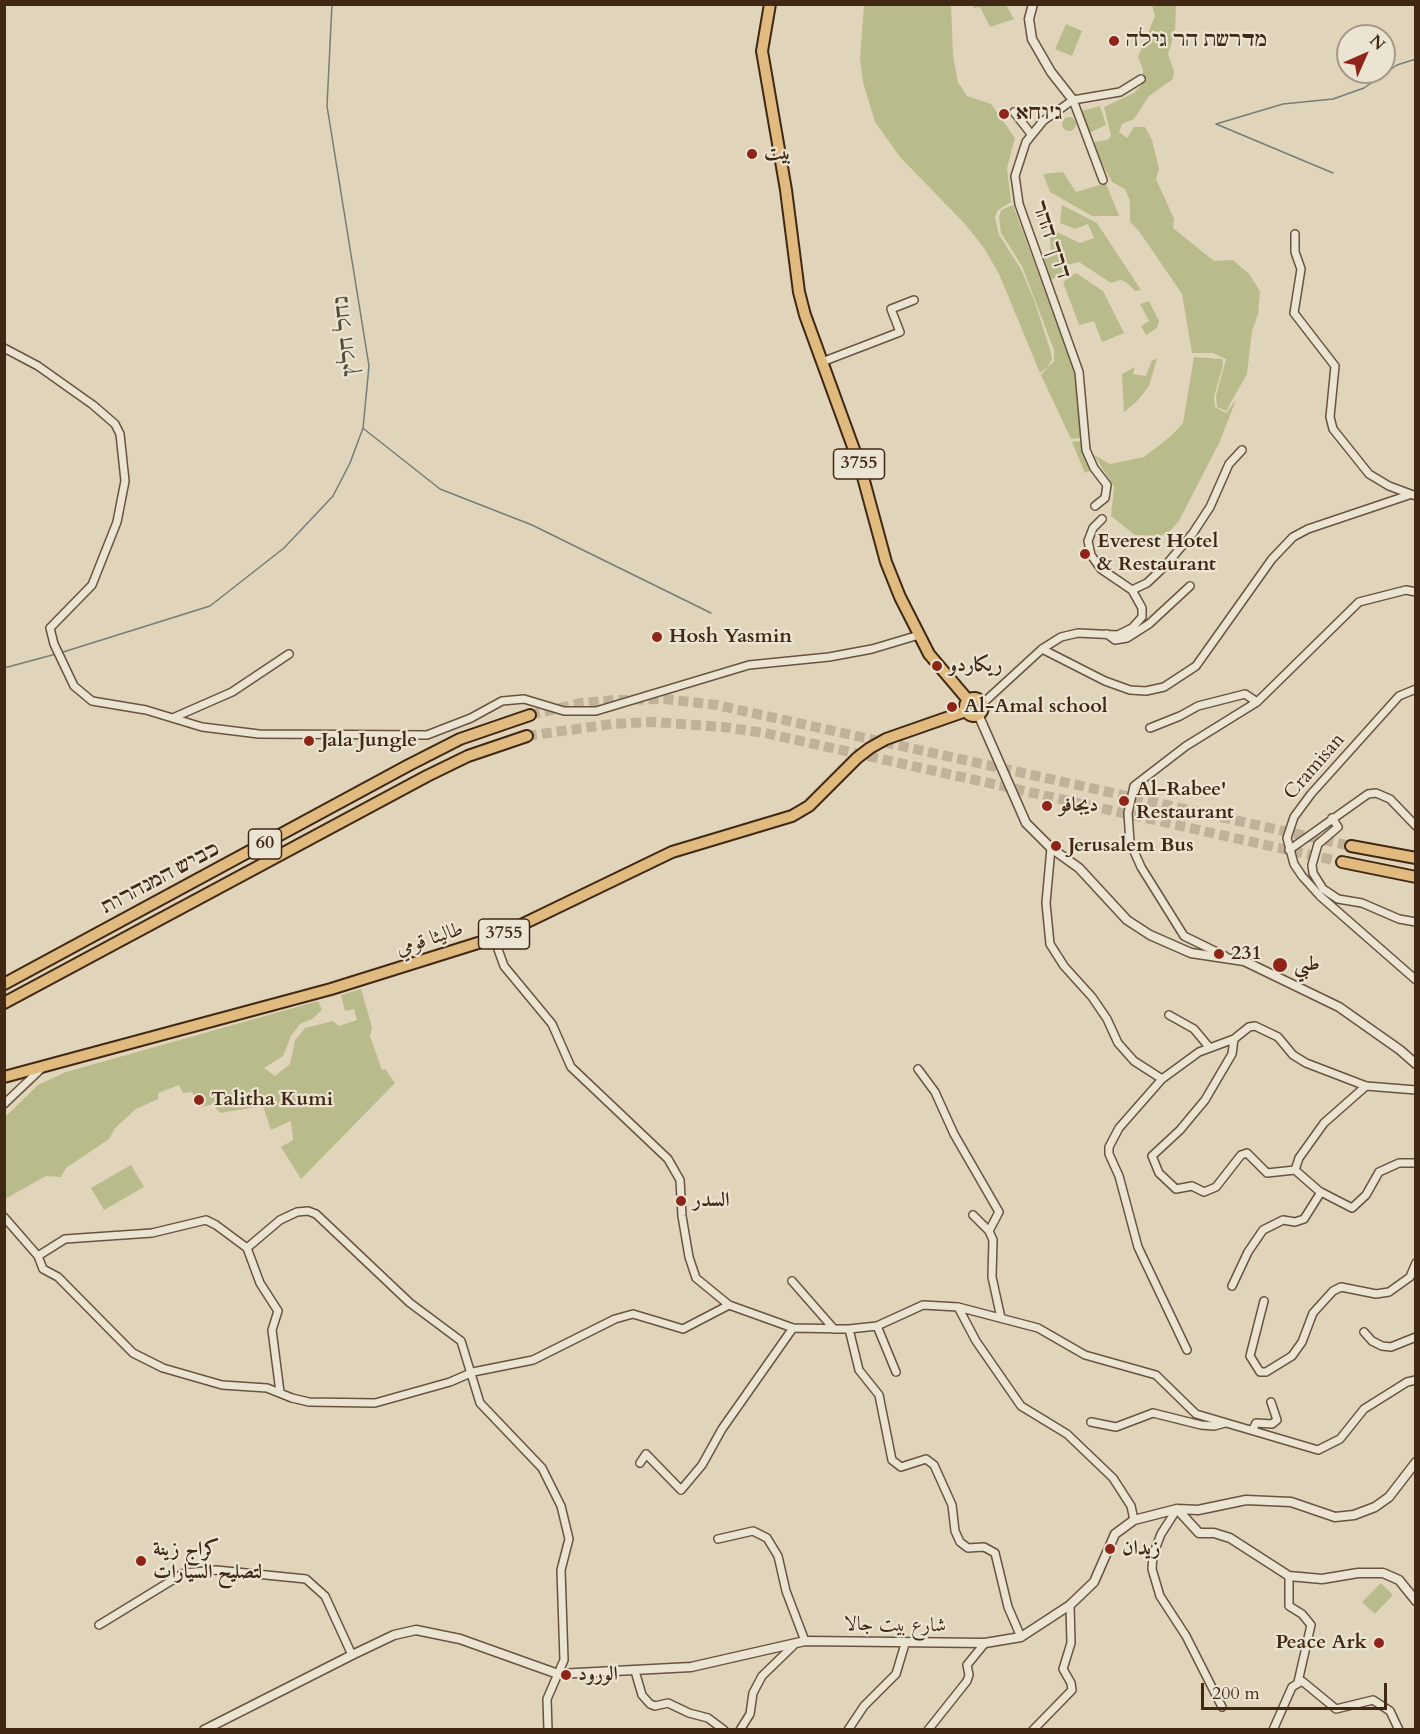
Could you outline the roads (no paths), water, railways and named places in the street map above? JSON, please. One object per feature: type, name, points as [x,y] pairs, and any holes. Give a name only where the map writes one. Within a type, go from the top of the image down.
[{"type":"main road","name":"3755","points":[[770,4],[762,51],[786,190],[799,292],[860,466],[886,562],[909,619],[929,654],[967,706]]},
{"type":"main road","points":[[976,698],[980,709],[970,715],[967,706],[976,698]]},
{"type":"main road","name":"طاليثا قومي","points":[[4,1077],[331,989],[494,938],[672,852],[792,816],[809,806],[870,748],[886,739],[967,706]]},
{"type":"main road","name":"כביש המנהרות","points":[[4,984],[409,765],[460,739],[530,715]]},
{"type":"main road","name":"כביש המנהרות","points":[[4,1003],[427,776],[468,756],[527,736]]},
{"type":"main road","points":[[1351,846],[1416,858]]},
{"type":"main road","points":[[1341,862],[1416,878]]},
{"type":"street","points":[[1033,4],[1029,19],[1032,39],[1051,72],[1073,100],[1103,180]]},
{"type":"street","points":[[1073,100],[1120,92],[1141,79]]},
{"type":"street","name":"דרך ההר","points":[[1073,100],[1043,121],[1031,135],[1016,165],[1015,189],[1082,385],[1086,450],[1094,468],[1107,485],[1106,498],[1095,506]]},
{"type":"street","points":[[1014,112],[1031,135]]},
{"type":"street","points":[[1294,234],[1295,252],[1301,269],[1294,313],[1335,366],[1330,417],[1333,429],[1369,474],[1412,496]]},
{"type":"street","points":[[822,362],[900,332],[891,309],[914,300]]},
{"type":"street","points":[[4,348],[38,366],[93,405],[115,424],[120,434],[124,481],[117,522],[92,585],[50,628],[74,686],[92,701],[175,717],[202,727],[280,736],[333,733],[433,735],[502,701],[524,699],[564,711],[596,711],[749,664],[813,660],[872,649],[919,635]]},
{"type":"street","points":[[1132,590],[1147,583],[1165,566],[1193,532],[1210,507],[1229,464],[1242,450]]},
{"type":"street","points":[[1042,650],[1104,681],[1130,690],[1146,691],[1164,687],[1196,666],[1272,559],[1293,537],[1308,529],[1412,496]]},
{"type":"street","points":[[1102,519],[1093,528],[1088,541],[1091,555],[1101,568],[1132,590],[1142,608],[1142,617],[1132,628],[1118,635],[1078,633],[1060,637],[1042,650],[980,709],[1026,823],[1051,848],[1079,868],[1127,920],[1150,935],[1191,953],[1244,961],[1339,1006],[1416,1064]]},
{"type":"street","points":[[1105,633],[1115,640],[1127,638],[1149,624],[1190,586]]},
{"type":"street","points":[[1227,957],[1184,936],[1168,914],[1141,867],[1130,842],[1128,813],[1134,786],[1186,746],[1257,702],[1359,602],[1406,590],[1416,592]]},
{"type":"street","points":[[175,717],[232,692],[290,654]]},
{"type":"street","name":"Cramisan","points":[[1289,850],[1288,830],[1311,794],[1399,696],[1416,688]]},
{"type":"street","points":[[1150,728],[1198,706],[1245,694],[1257,702]]},
{"type":"street","points":[[1416,826],[1397,804],[1376,793],[1359,798],[1289,850],[1302,876],[1320,896],[1416,980]]},
{"type":"street","points":[[1332,818],[1338,827],[1318,844],[1312,865],[1313,873],[1323,889],[1338,899],[1362,903],[1399,919],[1416,922]]},
{"type":"street","points":[[1051,848],[1046,903],[1050,944],[1064,966],[1102,1012],[1118,1043],[1134,1061],[1162,1079]]},
{"type":"street","points":[[494,938],[504,966],[552,1024],[572,1067],[668,1159],[680,1180],[682,1216],[689,1257],[696,1278],[729,1305],[793,1328],[834,1329],[877,1326],[923,1305],[958,1307],[1038,1328],[1085,1355],[1156,1375],[1196,1414],[1318,1450],[1340,1439],[1364,1409],[1407,1382],[1416,1380]]},
{"type":"street","points":[[1169,1015],[1194,1029],[1209,1047]]},
{"type":"street","points":[[1187,1350],[1138,1247],[1119,1176],[1109,1154],[1109,1147],[1119,1128],[1162,1079],[1209,1047],[1234,1039],[1249,1027],[1255,1026],[1278,1037],[1293,1054],[1306,1063],[1366,1086],[1416,1090]]},
{"type":"street","points":[[1234,1039],[1232,1054],[1205,1100],[1180,1130],[1152,1156],[1159,1173],[1176,1189],[1192,1186],[1204,1192],[1216,1187],[1241,1155],[1247,1153],[1267,1173],[1295,1170],[1321,1192],[1352,1208],[1366,1195],[1379,1172],[1399,1163],[1416,1163]]},
{"type":"street","points":[[4,1104],[46,1064]]},
{"type":"street","points":[[918,1070],[935,1092],[954,1134],[999,1212],[989,1231]]},
{"type":"street","points":[[1295,1170],[1299,1158],[1324,1124],[1366,1086]]},
{"type":"street","points":[[1232,1286],[1248,1252],[1263,1230],[1283,1220],[1295,1222],[1304,1219],[1321,1192]]},
{"type":"street","points":[[247,1248],[280,1220],[297,1212],[308,1211],[316,1214],[410,1303],[461,1341],[473,1372],[480,1403],[542,1468],[561,1506],[569,1539],[561,1570],[566,1639],[564,1660],[553,1680],[547,1699],[548,1730]]},
{"type":"street","points":[[973,1215],[989,1231],[993,1240],[993,1277],[1001,1318]]},
{"type":"street","points":[[4,1217],[38,1256],[43,1269],[58,1277],[133,1353],[163,1368],[222,1385],[267,1388],[309,1402],[375,1403],[450,1382],[473,1372],[533,1360],[615,1319],[633,1314],[683,1329],[729,1305]]},
{"type":"street","points":[[38,1256],[65,1239],[152,1233],[206,1220],[247,1248],[260,1283],[278,1311],[272,1330],[280,1392]]},
{"type":"street","points":[[1264,1301],[1250,1356],[1260,1372],[1266,1372],[1292,1356],[1302,1342],[1313,1313],[1333,1292],[1341,1287],[1376,1294],[1389,1292],[1410,1277],[1416,1263]]},
{"type":"street","points":[[792,1281],[834,1329]]},
{"type":"street","points":[[958,1307],[976,1341],[1022,1406],[1067,1434],[1113,1478],[1131,1506],[1134,1520]]},
{"type":"street","points":[[877,1326],[896,1372]]},
{"type":"street","points":[[640,1463],[646,1454],[681,1490],[702,1465],[722,1429],[793,1328]]},
{"type":"street","points":[[849,1329],[859,1370],[879,1395],[892,1460],[902,1467],[926,1459],[934,1465],[952,1505],[955,1531],[960,1542],[968,1548],[984,1547],[995,1553],[1008,1607],[1020,1637]]},
{"type":"street","points":[[1364,1332],[1372,1341],[1391,1347],[1416,1337]]},
{"type":"street","points":[[1253,1429],[1256,1423],[1272,1424],[1277,1420],[1271,1402]]},
{"type":"street","points":[[1091,1422],[1116,1426],[1153,1413],[1201,1425],[1214,1426],[1227,1423]]},
{"type":"street","name":"شارع بيت جالا","points":[[558,1674],[691,1667],[800,1643],[985,1643],[1020,1637],[1070,1605],[1094,1582],[1115,1534],[1134,1520],[1178,1509],[1198,1510],[1246,1500],[1300,1504],[1335,1517],[1354,1515],[1375,1507],[1389,1497],[1415,1466]]},
{"type":"street","points":[[1222,1707],[1186,1636],[1160,1596],[1152,1569],[1153,1555],[1161,1534],[1178,1509],[1199,1533],[1214,1533],[1230,1538],[1289,1576],[1322,1579],[1358,1573],[1383,1573],[1399,1580],[1416,1601]]},
{"type":"street","points":[[718,1539],[753,1531],[767,1538],[778,1556],[800,1643],[779,1656],[762,1676],[753,1693],[750,1714],[740,1730]]},
{"type":"street","points":[[99,1625],[184,1573],[216,1570],[306,1579],[325,1596],[352,1655]]},
{"type":"street","points":[[1273,1730],[1292,1687],[1298,1682],[1311,1625],[1302,1614],[1289,1606],[1289,1576]]},
{"type":"street","points":[[1033,1730],[1072,1690],[1071,1683],[1063,1669],[1071,1643],[1070,1605]]},
{"type":"street","points":[[204,1730],[394,1635],[416,1630],[460,1639],[558,1674]]},
{"type":"street","points":[[928,1730],[967,1681],[969,1675],[967,1665],[985,1643]]},
{"type":"street","points":[[848,1730],[864,1706],[896,1674],[905,1644]]},
{"type":"street","points":[[635,1671],[642,1695],[650,1704],[655,1706],[668,1703],[689,1713],[708,1718],[724,1730]]},
{"type":"street","points":[[1298,1682],[1302,1681],[1336,1709],[1373,1700],[1390,1711],[1399,1730]]},
{"type":"waterway","name":"נחל חלץ","points":[[60,653],[210,606],[284,548],[333,496],[350,463],[363,428],[369,366],[327,106],[332,4]]},
{"type":"waterway","points":[[1333,173],[1216,124],[1283,104],[1333,99],[1364,88],[1397,65],[1416,59]]},
{"type":"waterway","points":[[364,429],[440,489],[532,525],[711,613]]},
{"type":"waterway","name":"נחל חלץ","points":[[4,668],[56,654]]},
{"type":"tunnel","points":[[530,715],[581,703],[614,700],[664,699],[717,705],[1351,846]]},
{"type":"tunnel","points":[[527,736],[612,724],[653,722],[723,727],[765,733],[1342,862]]},
{"type":"place","name":"מדרשת הר גילה","points":[[1114,41]]},
{"type":"place","name":"ג'וחא","points":[[1004,114]]},
{"type":"place","name":"بيت","points":[[752,154]]},
{"type":"place","name":"Everest Hotel & Restaurant","points":[[1085,554]]},
{"type":"place","name":"Hosh Yasmin","points":[[657,637]]},
{"type":"place","name":"ريكاردو","points":[[937,666]]},
{"type":"place","name":"Al-Amal school","points":[[952,707]]},
{"type":"place","name":"Jala Jungle","points":[[309,741]]},
{"type":"place","name":"Al-Rabee' Restaurant","points":[[1124,801]]},
{"type":"place","name":"ديجافو","points":[[1047,806]]},
{"type":"place","name":"Jerusalem Bus","points":[[1056,846]]},
{"type":"place","name":"231","points":[[1219,954]]},
{"type":"place","name":"طبي","points":[[1280,965]]},
{"type":"place","name":"Talitha Kumi","points":[[199,1100]]},
{"type":"place","name":"السدر","points":[[681,1201]]},
{"type":"place","name":"زيدان","points":[[1110,1549]]},
{"type":"place","name":"كراج زينة لتصليح السيارات","points":[[141,1561]]},
{"type":"place","name":"Peace Ark","points":[[1379,1643]]},
{"type":"place","name":"الورود","points":[[566,1675]]}]
